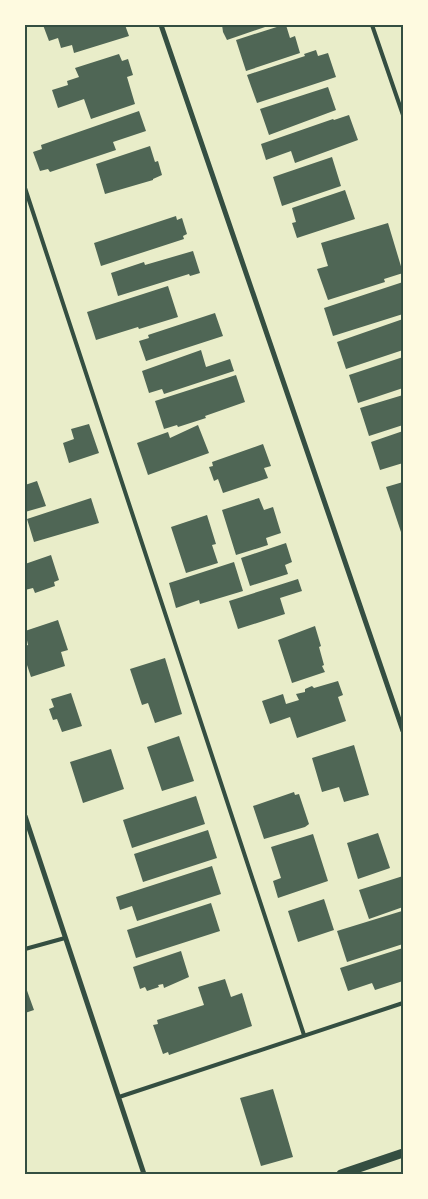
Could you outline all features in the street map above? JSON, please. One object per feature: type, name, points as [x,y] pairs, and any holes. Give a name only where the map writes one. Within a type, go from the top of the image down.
[{"type":"street","points":[[161,25],[403,731]]},
{"type":"street","points":[[26,819],[144,1174]]},
{"type":"street","points":[[340,1174],[403,1153]]},
{"type":"lane","points":[[372,25],[403,115]]},
{"type":"lane","points":[[25,188],[304,1035]]},
{"type":"lane","points":[[25,949],[65,938]]},
{"type":"lane","points":[[118,1097],[403,1002]]},
{"type":"building","points":[[43,25],[125,25],[129,36],[74,53],[72,45],[61,48],[58,38],[49,41]]},
{"type":"building","points":[[222,25],[271,25],[227,40]]},
{"type":"building","points":[[286,25],[290,38],[295,36],[300,53],[246,71],[236,40]]},
{"type":"building","points":[[316,50],[318,56],[328,53],[336,77],[257,103],[247,75],[305,56],[304,54]]},
{"type":"building","points":[[119,54],[122,61],[128,59],[133,75],[127,77],[135,104],[91,119],[84,99],[58,108],[52,90],[68,85],[67,81],[79,77],[75,68]]},
{"type":"building","points":[[328,87],[336,110],[269,135],[260,109]]},
{"type":"building","points":[[139,111],[146,131],[113,142],[116,150],[50,172],[48,169],[40,171],[33,152],[42,149],[41,145]]},
{"type":"building","points":[[349,115],[358,140],[295,163],[291,151],[266,160],[261,144]]},
{"type":"building","points":[[150,146],[155,162],[158,161],[162,175],[153,180],[105,194],[96,164]]},
{"type":"building","points":[[332,157],[341,186],[282,206],[273,177]]},
{"type":"building","points":[[345,190],[355,219],[297,238],[292,223],[296,222],[292,208]]},
{"type":"building","points":[[176,216],[177,220],[182,218],[187,234],[183,236],[184,239],[101,266],[94,243]]},
{"type":"building","points":[[388,223],[403,273],[384,279],[385,282],[328,300],[317,269],[328,266],[321,243]]},
{"type":"building","points":[[193,251],[200,273],[190,276],[189,274],[118,296],[111,273],[144,262],[145,265]]},
{"type":"building","points":[[403,282],[403,314],[333,336],[324,308]]},
{"type":"building","points":[[168,286],[178,317],[96,340],[87,312]]},
{"type":"building","points":[[215,313],[223,336],[146,361],[139,341],[149,338],[148,335]]},
{"type":"building","points":[[403,319],[403,350],[346,369],[337,342]]},
{"type":"building","points":[[201,350],[206,367],[230,359],[234,371],[164,394],[162,389],[149,393],[142,371]]},
{"type":"building","points":[[403,357],[403,388],[358,403],[349,375]]},
{"type":"building","points":[[236,375],[245,402],[205,416],[206,418],[178,427],[177,425],[164,429],[155,401]]},
{"type":"building","points":[[403,395],[403,425],[369,436],[360,408]]},
{"type":"building","points":[[89,424],[99,453],[69,463],[63,443],[74,439],[71,429]]},
{"type":"building","points":[[198,425],[209,453],[148,475],[137,443],[168,432],[170,438]]},
{"type":"building","points":[[403,431],[403,463],[380,470],[371,442]]},
{"type":"building","points":[[263,444],[271,466],[264,468],[268,478],[223,493],[218,479],[214,481],[209,467],[213,466],[212,462]]},
{"type":"building","points":[[37,481],[46,506],[25,512],[25,485]]},
{"type":"building","points":[[403,482],[403,538],[386,487]]},
{"type":"building","points":[[91,498],[99,523],[34,542],[27,519]]},
{"type":"building","points":[[259,498],[264,510],[273,507],[281,533],[266,538],[268,545],[236,555],[222,510]]},
{"type":"building","points":[[207,515],[216,544],[212,545],[218,563],[186,573],[171,527]]},
{"type":"building","points":[[286,543],[292,562],[285,565],[288,574],[250,586],[241,558]]},
{"type":"building","points":[[51,555],[59,580],[54,582],[55,586],[35,593],[33,588],[25,590],[25,564]]},
{"type":"building","points":[[234,562],[243,591],[200,604],[199,600],[176,608],[169,583]]},
{"type":"building","points":[[298,579],[302,591],[280,598],[285,614],[238,629],[229,601]]},
{"type":"building","points":[[58,620],[68,650],[61,652],[65,666],[31,677],[25,659],[25,646],[28,645],[25,631]]},
{"type":"building","points":[[315,626],[321,646],[319,647],[324,665],[322,666],[325,672],[292,683],[278,640]]},
{"type":"building","points":[[165,658],[182,714],[155,723],[148,703],[142,705],[130,669]]},
{"type":"building","points":[[338,681],[343,695],[338,697],[346,721],[297,738],[290,717],[270,724],[262,701],[283,694],[286,704],[299,700],[296,694],[305,692],[305,689]]},
{"type":"building","points":[[71,693],[82,726],[62,732],[57,719],[53,720],[49,709],[54,707],[51,699]]},
{"type":"building","points":[[179,736],[194,781],[162,791],[147,747]]},
{"type":"building","points":[[354,745],[369,795],[344,802],[339,787],[322,792],[312,758]]},
{"type":"building","points":[[111,749],[124,789],[83,803],[70,762]]},
{"type":"building","points":[[294,792],[295,795],[299,794],[309,824],[305,827],[264,839],[253,806]]},
{"type":"building","points":[[196,796],[205,824],[132,848],[123,820]]},
{"type":"building","points":[[208,830],[217,858],[143,882],[134,854]]},
{"type":"building","points":[[378,833],[390,868],[358,879],[347,843]]},
{"type":"building","points":[[313,834],[328,881],[278,898],[273,881],[281,878],[271,847]]},
{"type":"building","points":[[212,866],[221,894],[137,921],[132,906],[120,910],[116,897]]},
{"type":"building","points":[[403,876],[403,907],[369,919],[359,890]]},
{"type":"building","points":[[324,899],[334,930],[298,942],[288,911]]},
{"type":"building","points":[[211,903],[220,931],[136,958],[127,930]]},
{"type":"building","points":[[402,911],[403,944],[347,962],[337,931]]},
{"type":"building","points":[[403,948],[403,981],[375,990],[372,983],[348,991],[340,968]]},
{"type":"building","points":[[181,951],[189,977],[164,988],[163,984],[147,991],[145,987],[140,989],[133,967]]},
{"type":"building","points":[[225,979],[231,997],[242,993],[252,1026],[169,1055],[168,1052],[163,1054],[153,1025],[158,1024],[157,1020],[204,1005],[198,987]]},
{"type":"building","points":[[25,985],[34,1010],[25,1013]]},
{"type":"building","points":[[273,1089],[293,1157],[261,1166],[240,1098]]}]
